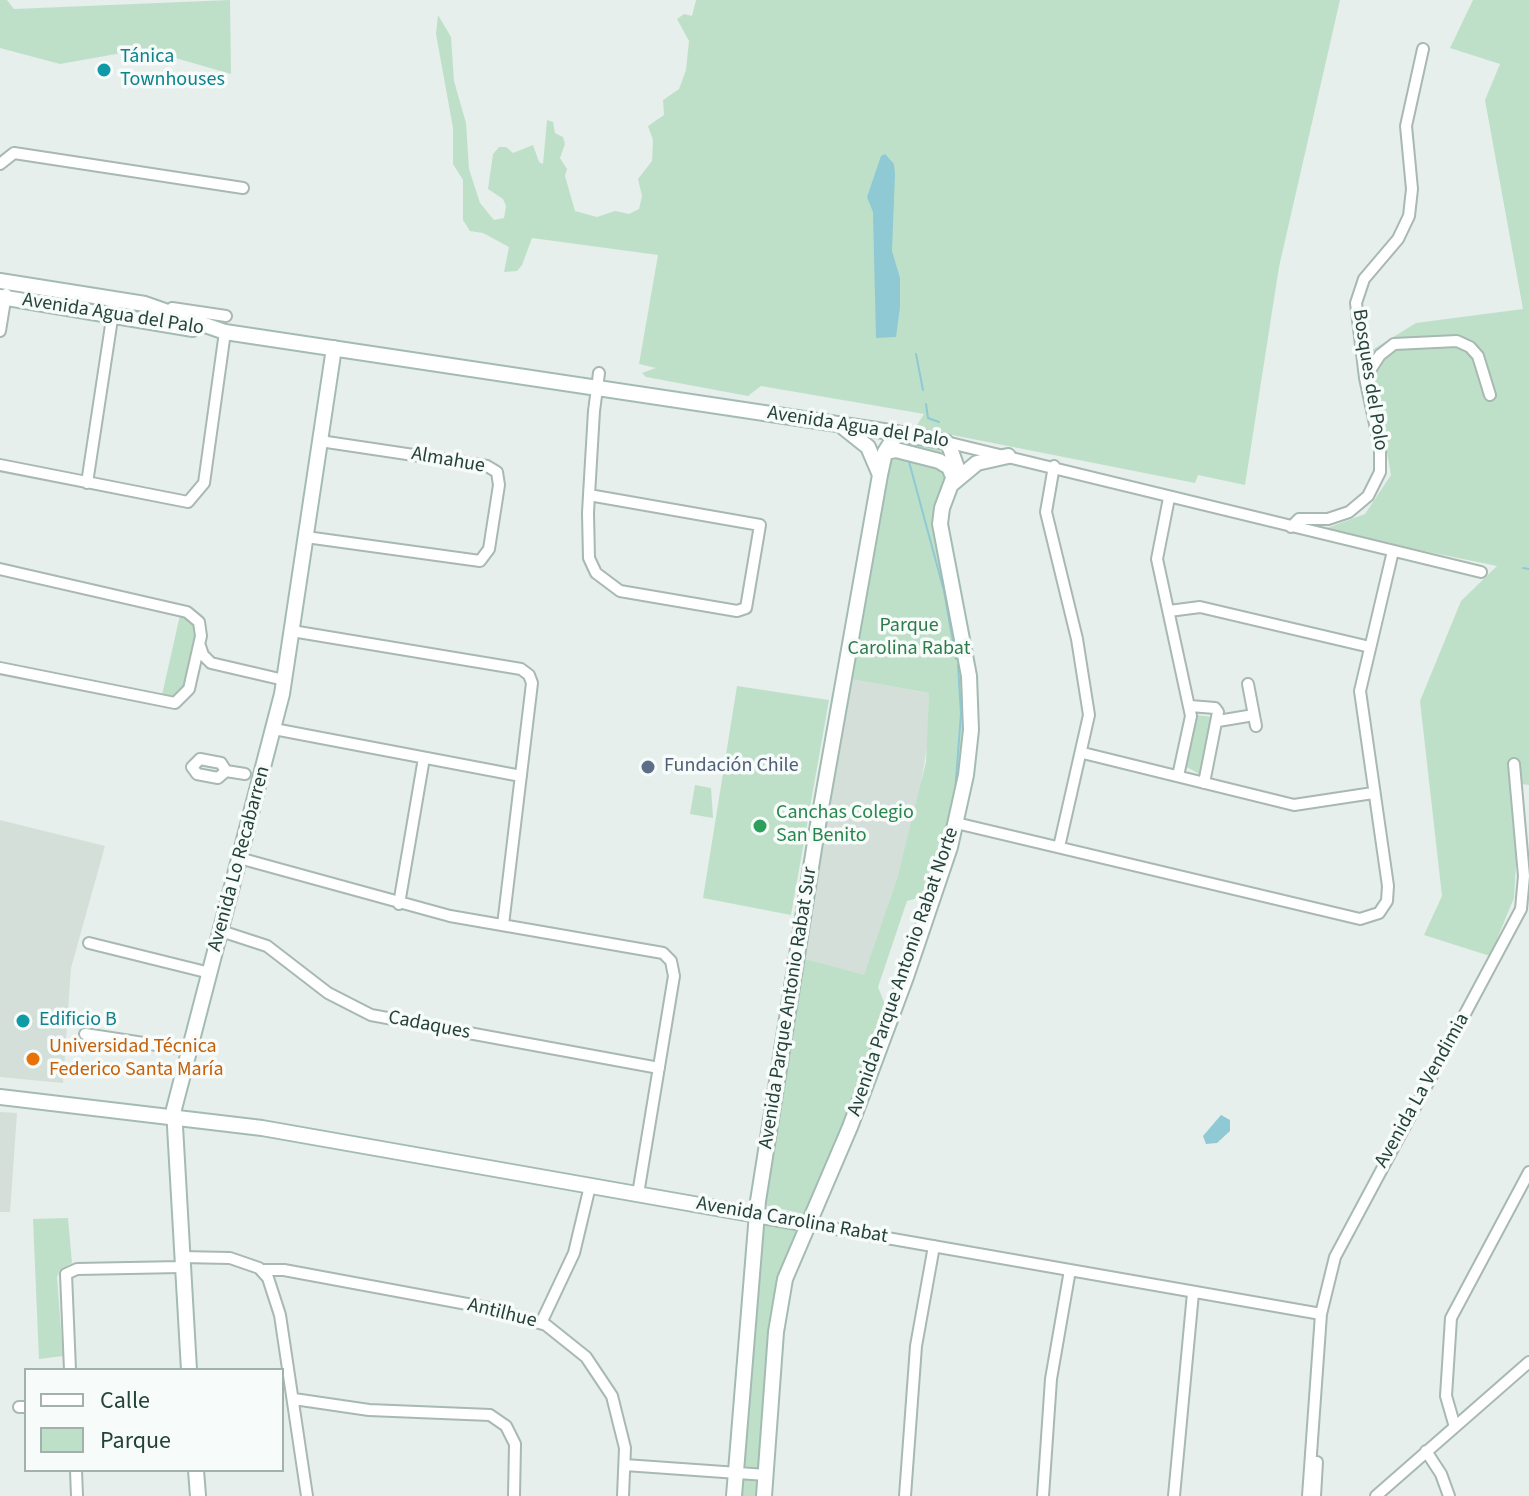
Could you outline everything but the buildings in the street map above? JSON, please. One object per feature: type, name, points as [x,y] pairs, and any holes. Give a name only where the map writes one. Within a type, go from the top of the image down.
[{"type":"street","name":"Bosques del Polo","points":[[1291,527],[1299,519],[1342,515],[1363,502],[1373,488],[1381,455],[1365,378],[1356,303],[1367,273],[1398,239],[1409,216],[1412,189],[1406,126],[1423,49]]},
{"type":"street","points":[[0,164],[14,153],[243,188]]},
{"type":"street","points":[[0,331],[4,281]]},
{"type":"street","name":"Avenida Agua del Palo","points":[[4,281],[226,316]]},
{"type":"street","name":"Avenida Agua del Palo","points":[[2,298],[334,348],[598,380],[946,442],[1481,572]]},
{"type":"street","points":[[87,483],[115,299]]},
{"type":"street","name":"Avenida Agua del Palo","points":[[145,304],[225,332]]},
{"type":"street","points":[[0,465],[180,503],[196,496],[204,483],[225,332]]},
{"type":"street","points":[[1365,378],[1380,355],[1394,344],[1457,341],[1476,353],[1490,395]]},
{"type":"street","name":"Avenida Lo Recabarren","points":[[189,1368],[174,1112],[274,729],[292,631],[334,348]]},
{"type":"street","points":[[589,495],[760,525],[746,608],[737,611],[625,592],[600,578],[589,558],[589,495],[598,380]]},
{"type":"street","points":[[837,424],[868,447],[880,475]]},
{"type":"street","name":"Avenida Parque Antonio Rabat Sur","points":[[734,1496],[756,1215],[819,821],[880,475],[885,452],[897,433]]},
{"type":"street","name":"Almahue","points":[[306,537],[480,561],[489,549],[499,485],[497,472],[487,466],[320,441]]},
{"type":"street","points":[[946,442],[957,462],[953,481]]},
{"type":"street","points":[[885,452],[896,450],[939,461],[949,467],[953,481]]},
{"type":"street","points":[[953,481],[977,463],[1008,456]]},
{"type":"street","points":[[1054,466],[1046,512],[1089,706],[1083,753],[1059,847]]},
{"type":"street","name":"Avenida Parque Antonio Rabat Norte","points":[[764,1496],[779,1304],[793,1254],[873,1066],[937,891],[956,823],[969,755],[971,707],[965,648],[940,524],[942,508],[953,481]]},
{"type":"street","points":[[1169,498],[1156,552],[1190,706],[1191,723],[1178,776]]},
{"type":"street","points":[[956,823],[1360,919],[1374,916],[1384,907],[1388,894],[1360,698],[1393,551]]},
{"type":"street","points":[[0,569],[187,612],[199,622],[203,655],[211,663],[284,680]]},
{"type":"street","points":[[1169,611],[1200,607],[1370,647]]},
{"type":"street","points":[[292,631],[521,669],[529,675],[532,683],[503,925]]},
{"type":"street","points":[[192,679],[200,644]]},
{"type":"street","points":[[0,668],[168,704],[185,696],[199,668],[211,663]]},
{"type":"street","points":[[1218,721],[1255,720],[1248,684]]},
{"type":"street","points":[[1190,706],[1215,708],[1218,721],[1204,783]]},
{"type":"street","points":[[274,729],[521,776]]},
{"type":"street","points":[[1083,753],[1300,805],[1373,793]]},
{"type":"street","points":[[399,904],[424,758]]},
{"type":"street","name":"Avenida La Vendimia","points":[[1316,1494],[1318,1433],[1315,1420],[1321,1314],[1344,1235],[1518,918],[1524,888],[1514,764]]},
{"type":"street","points":[[226,771],[245,774],[250,770],[260,779]]},
{"type":"street","points":[[239,858],[399,904],[503,925],[652,948],[669,958],[674,976],[638,1194]]},
{"type":"street","name":"Cadaques","points":[[221,931],[267,946],[328,993],[371,1015],[659,1068]]},
{"type":"street","points":[[89,943],[210,973]]},
{"type":"street","points":[[85,1034],[189,1050]]},
{"type":"street","name":"Avenida Carolina Rabat","points":[[0,1097],[174,1112],[1321,1314]]},
{"type":"street","points":[[1455,1427],[1446,1396],[1451,1318],[1529,1172]]},
{"type":"street","points":[[541,1323],[574,1253],[590,1186]]},
{"type":"street","points":[[905,1496],[916,1346],[934,1246]]},
{"type":"street","name":"Antilhue","points":[[70,1368],[66,1274],[77,1269],[181,1262],[220,1256],[262,1270],[284,1270],[494,1309],[541,1323],[571,1343],[602,1377],[621,1422],[625,1465],[623,1496]]},
{"type":"street","points":[[262,1270],[278,1308],[307,1496]]},
{"type":"street","points":[[1043,1496],[1051,1379],[1070,1270]]},
{"type":"street","points":[[1174,1496],[1193,1293]]},
{"type":"street","points":[[1376,1496],[1529,1362]]},
{"type":"street","points":[[294,1399],[369,1410],[490,1415],[506,1426],[513,1437],[514,1496]]},
{"type":"street","points":[[1426,1451],[1441,1474],[1449,1496]]},
{"type":"street","points":[[625,1465],[766,1475]]},
{"type":"street","points":[[76,1472],[77,1496]]},
{"type":"street","points":[[196,1472],[198,1496]]},
{"type":"shaded area","points":[[850,679],[929,693],[928,740],[919,796],[898,875],[864,976],[802,958]]},
{"type":"shaded area","points":[[0,820],[105,846],[71,968],[63,1083],[0,1077]]},
{"type":"shaded area","points":[[0,1112],[17,1113],[10,1212],[0,1212]]},
{"type":"green space","points":[[0,0],[7,0],[14,9],[230,0],[231,74],[144,49],[60,64],[0,48]]},
{"type":"green space","points":[[696,0],[1340,0],[1279,267],[1245,485],[1198,475],[1195,483],[922,429],[917,425],[924,414],[761,386],[748,396],[646,377],[642,373],[656,368],[639,364],[658,255],[532,238],[522,265],[517,271],[504,272],[509,247],[483,233],[470,231],[463,220],[463,180],[453,164],[453,128],[436,34],[438,15],[451,37],[454,81],[466,123],[469,169],[480,203],[494,220],[504,218],[506,206],[503,199],[488,189],[493,154],[499,147],[506,147],[513,153],[533,145],[539,162],[543,164],[547,120],[553,122],[555,133],[563,137],[565,144],[560,158],[567,169],[565,176],[575,211],[597,217],[615,211],[629,214],[639,209],[642,196],[638,179],[652,161],[653,140],[648,126],[664,115],[663,100],[679,89],[686,70],[689,41],[677,19],[684,14],[692,16]]},
{"type":"green space","points":[[1473,0],[1529,0],[1529,785],[1521,784],[1514,898],[1490,956],[1424,935],[1442,896],[1420,701],[1461,601],[1497,566],[1322,530],[1365,514],[1391,475],[1369,352],[1416,323],[1523,309],[1485,100],[1500,64],[1450,48]]},
{"type":"green space","name":"Parque Carolina Rabat","points":[[899,440],[939,446],[949,477],[939,500],[962,652],[965,731],[962,772],[932,894],[907,901],[878,987],[888,1012],[836,1145],[804,1214],[764,1205],[802,958],[864,975],[898,875],[926,762],[929,693],[850,679],[892,450]]},
{"type":"green space","points":[[180,615],[191,620],[197,632],[185,687],[173,696],[162,695]]},
{"type":"green space","name":"Canchas Colegio San Benito","points":[[737,686],[829,700],[791,915],[703,898]]},
{"type":"green space","points":[[1196,715],[1213,717],[1203,771],[1199,774],[1185,766]]},
{"type":"green space","points":[[695,785],[711,788],[713,818],[690,814]]},
{"type":"green space","points":[[68,1218],[72,1263],[60,1270],[57,1277],[63,1356],[39,1359],[33,1219]]},
{"type":"green space","points":[[765,1222],[795,1227],[797,1234],[763,1466],[758,1471],[741,1467],[760,1227]]},
{"type":"green space","points":[[743,1478],[758,1479],[760,1496],[738,1496]]},
{"type":"water","points":[[885,154],[894,164],[895,174],[892,251],[900,278],[900,307],[896,337],[876,338],[873,212],[867,197],[881,156]]},
{"type":"water","points":[[1221,1115],[1230,1120],[1230,1131],[1217,1143],[1206,1144],[1203,1136]]},
{"type":"waterway","points":[[916,354],[923,390]]},
{"type":"waterway","points":[[926,404],[928,418],[939,422]]},
{"type":"waterway","points":[[908,458],[944,591],[956,659]]},
{"type":"waterway","points":[[1523,568],[1529,569]]},
{"type":"waterway","points":[[955,792],[961,714],[958,665]]},
{"type":"waterway","points":[[911,939],[921,908]]},
{"type":"waterway","points":[[893,986],[904,957]]},
{"type":"place","name":"Tánica Townhouses","points":[[104,70]]},
{"type":"place","name":"Fundación Chile","points":[[648,767]]},
{"type":"place","name":"Canchas Colegio San Benito","points":[[760,826]]},
{"type":"place","name":"Edificio B","points":[[23,1021]]},
{"type":"place","name":"Universidad Técnica Federico Santa María","points":[[33,1059]]}]
